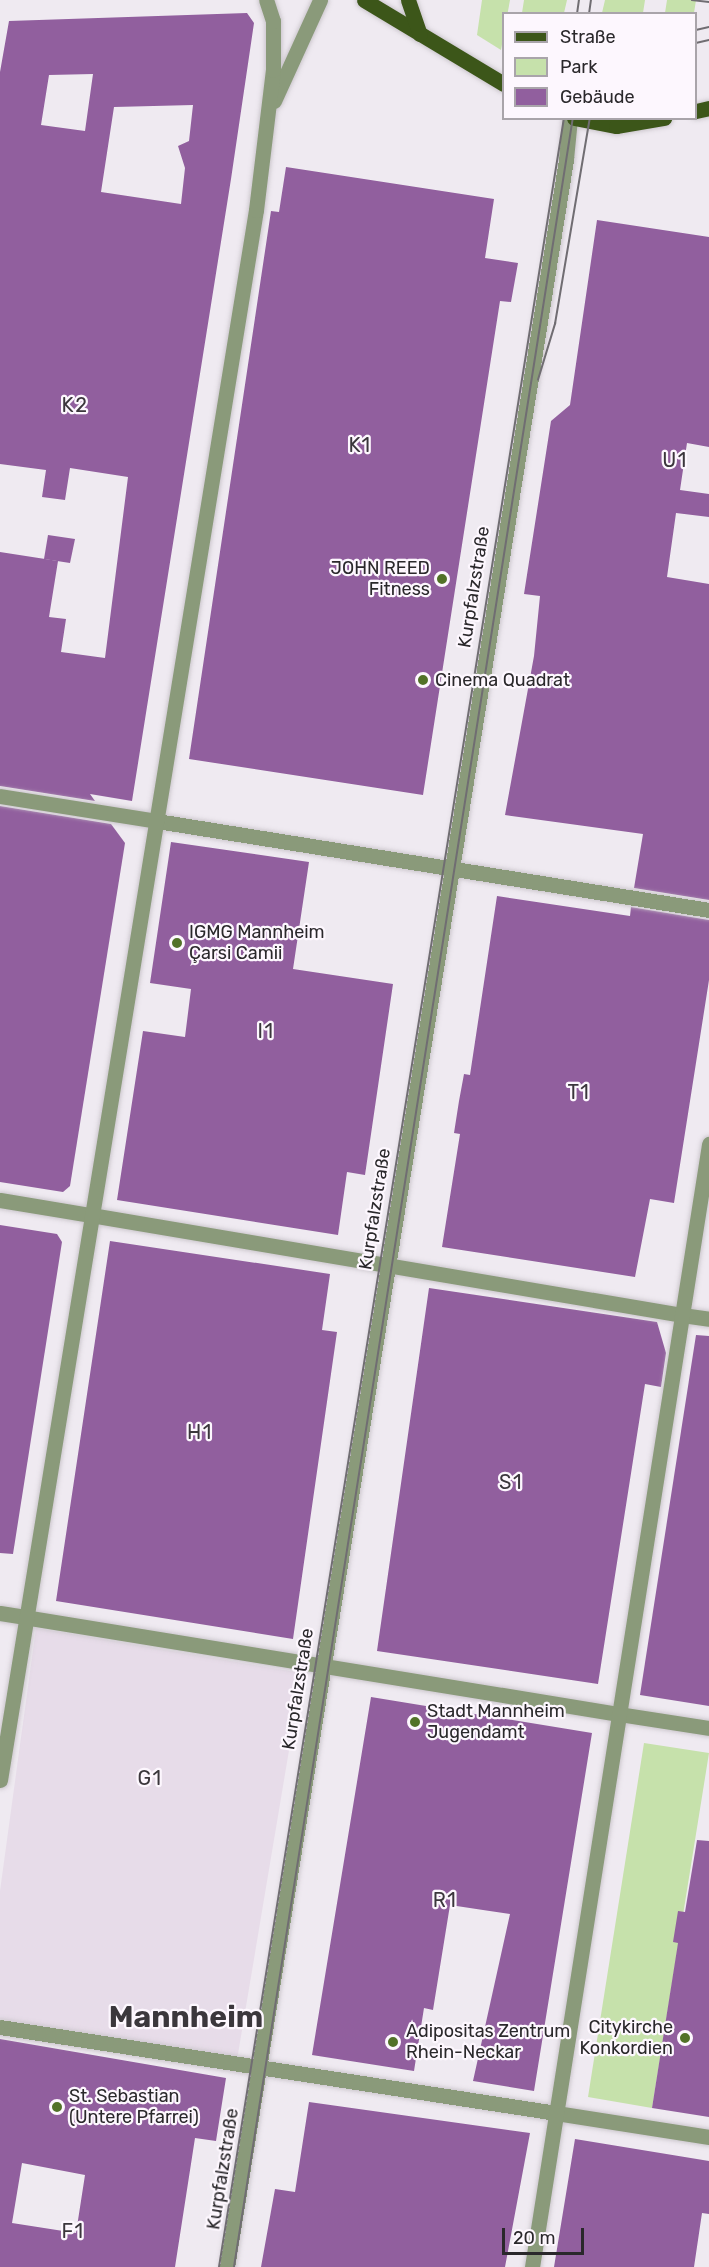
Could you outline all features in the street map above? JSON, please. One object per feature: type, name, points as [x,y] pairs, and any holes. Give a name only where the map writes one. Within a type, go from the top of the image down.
[{"type":"main road","points":[[364,0],[502,83]]},
{"type":"main road","points":[[408,0],[420,34]]},
{"type":"main road","points":[[584,120],[616,126],[652,120]]},
{"type":"street","points":[[0,1780],[24,1617],[157,821],[270,111],[273,21],[266,0]]},
{"type":"street","points":[[270,111],[320,0]]},
{"type":"street","name":"Kurpfalzstraße","points":[[227,2267],[449,867],[566,159],[570,120]]},
{"type":"street","points":[[0,796],[709,910]]},
{"type":"street","points":[[532,2267],[709,1144]]},
{"type":"street","points":[[0,1200],[709,1319]]},
{"type":"street","points":[[0,1613],[709,1728]]},
{"type":"street","points":[[0,2026],[709,2137]]},
{"type":"shaded area","points":[[36,1628],[302,1673],[237,2060],[0,2019],[0,1891]]},
{"type":"green space","points":[[482,0],[510,0],[508,12],[502,12],[501,50],[477,35]]},
{"type":"green space","points":[[524,0],[567,0],[564,12],[522,12]]},
{"type":"green space","points":[[605,0],[645,0],[643,12],[602,12]]},
{"type":"green space","points":[[667,0],[696,0],[694,12],[665,12]]},
{"type":"green space","points":[[644,1743],[709,1753],[652,2108],[588,2097]]},
{"type":"building","points":[[247,13],[254,23],[132,801],[90,794],[95,801],[0,786],[0,552],[58,561],[49,617],[66,619],[61,652],[105,658],[128,477],[70,468],[65,500],[42,497],[46,470],[0,464],[0,72],[9,21]],"holes":[[[93,74],[85,131],[41,125],[49,75]],[[193,105],[189,141],[178,146],[185,168],[181,204],[101,192],[114,107]]]},
{"type":"building","points":[[286,167],[494,199],[485,258],[518,263],[511,302],[500,301],[423,795],[189,759],[271,211],[279,212]]},
{"type":"building","points":[[597,220],[709,237],[709,447],[687,443],[680,490],[709,494],[709,517],[676,513],[667,577],[709,584],[709,900],[634,888],[643,834],[505,815],[534,656],[540,596],[524,594],[551,421],[570,405]]},
{"type":"building","points":[[48,535],[75,539],[70,563],[44,559]]},
{"type":"building","points":[[0,806],[111,824],[125,843],[70,1186],[63,1192],[0,1182]]},
{"type":"building","points":[[171,842],[309,862],[293,969],[393,984],[365,1175],[347,1172],[338,1235],[117,1200],[143,1031],[185,1037],[191,989],[150,983]]},
{"type":"building","points":[[497,896],[630,916],[631,907],[709,920],[709,980],[674,1203],[650,1199],[635,1277],[442,1247],[460,1134],[454,1133],[459,1101],[464,1074],[470,1075]]},
{"type":"building","points":[[0,1225],[57,1234],[62,1242],[13,1554],[0,1553]]},
{"type":"building","points":[[110,1241],[330,1274],[322,1330],[337,1332],[293,1639],[56,1601]]},
{"type":"building","points":[[429,1288],[657,1322],[666,1353],[661,1387],[645,1384],[598,1684],[377,1651]]},
{"type":"building","points":[[696,1335],[709,1336],[709,1706],[640,1695]]},
{"type":"building","points":[[371,1697],[592,1733],[534,2091],[473,2081],[510,1914],[450,1905],[433,2010],[424,2008],[414,2071],[312,2055]]},
{"type":"building","name":"Citykirche Konkordien","points":[[697,1840],[709,1841],[709,2117],[652,2108],[678,1943],[673,1942],[678,1911],[685,1912]]},
{"type":"building","points":[[0,2039],[226,2078],[216,2141],[195,2138],[175,2267],[0,2267]],"holes":[[[22,2163],[85,2175],[76,2233],[12,2223]]]},
{"type":"building","points":[[309,2102],[530,2133],[505,2267],[261,2267],[275,2189],[295,2192]]},
{"type":"building","points":[[575,2139],[709,2161],[709,2214],[702,2213],[694,2267],[554,2267]]},
{"type":"tram line","points":[[577,12],[579,0]]},
{"type":"tram line","points":[[589,12],[591,0]]},
{"type":"tram line","points":[[692,0],[709,2]]},
{"type":"tram line","points":[[697,30],[709,27]]},
{"type":"tram line","points":[[697,43],[709,40]]},
{"type":"tram line","points":[[219,2267],[564,120]]},
{"type":"tram line","points":[[234,2267],[573,120]]},
{"type":"tram line","points":[[538,380],[555,324],[590,120]]},
{"type":"place","name":"JOHN REED Fitness","points":[[442,579]]},
{"type":"place","name":"Cinema Quadrat","points":[[423,680]]},
{"type":"place","name":"IGMG Mannheim Çarsi Camii","points":[[177,943]]},
{"type":"place","name":"Stadt Mannheim Jugendamt","points":[[415,1722]]},
{"type":"place","name":"Citykirche Konkordien","points":[[685,2038]]},
{"type":"place","name":"Adipositas Zentrum Rhein-Neckar","points":[[393,2042]]},
{"type":"place","name":"St. Sebastian (Untere Pfarrei)","points":[[57,2107]]},
{"type":"district","name":"K2","points":[[75,405]]},
{"type":"district","name":"K1","points":[[360,445]]},
{"type":"district","name":"U1","points":[[675,460]]},
{"type":"district","name":"I1","points":[[266,1031]]},
{"type":"district","name":"T1","points":[[579,1092]]},
{"type":"district","name":"H1","points":[[200,1432]]},
{"type":"district","name":"S1","points":[[511,1482]]},
{"type":"district","name":"G1","points":[[150,1778]]},
{"type":"district","name":"R1","points":[[445,1900]]},
{"type":"district","name":"Mannheim","points":[[186,2017]]},
{"type":"district","name":"F1","points":[[73,2231]]}]
